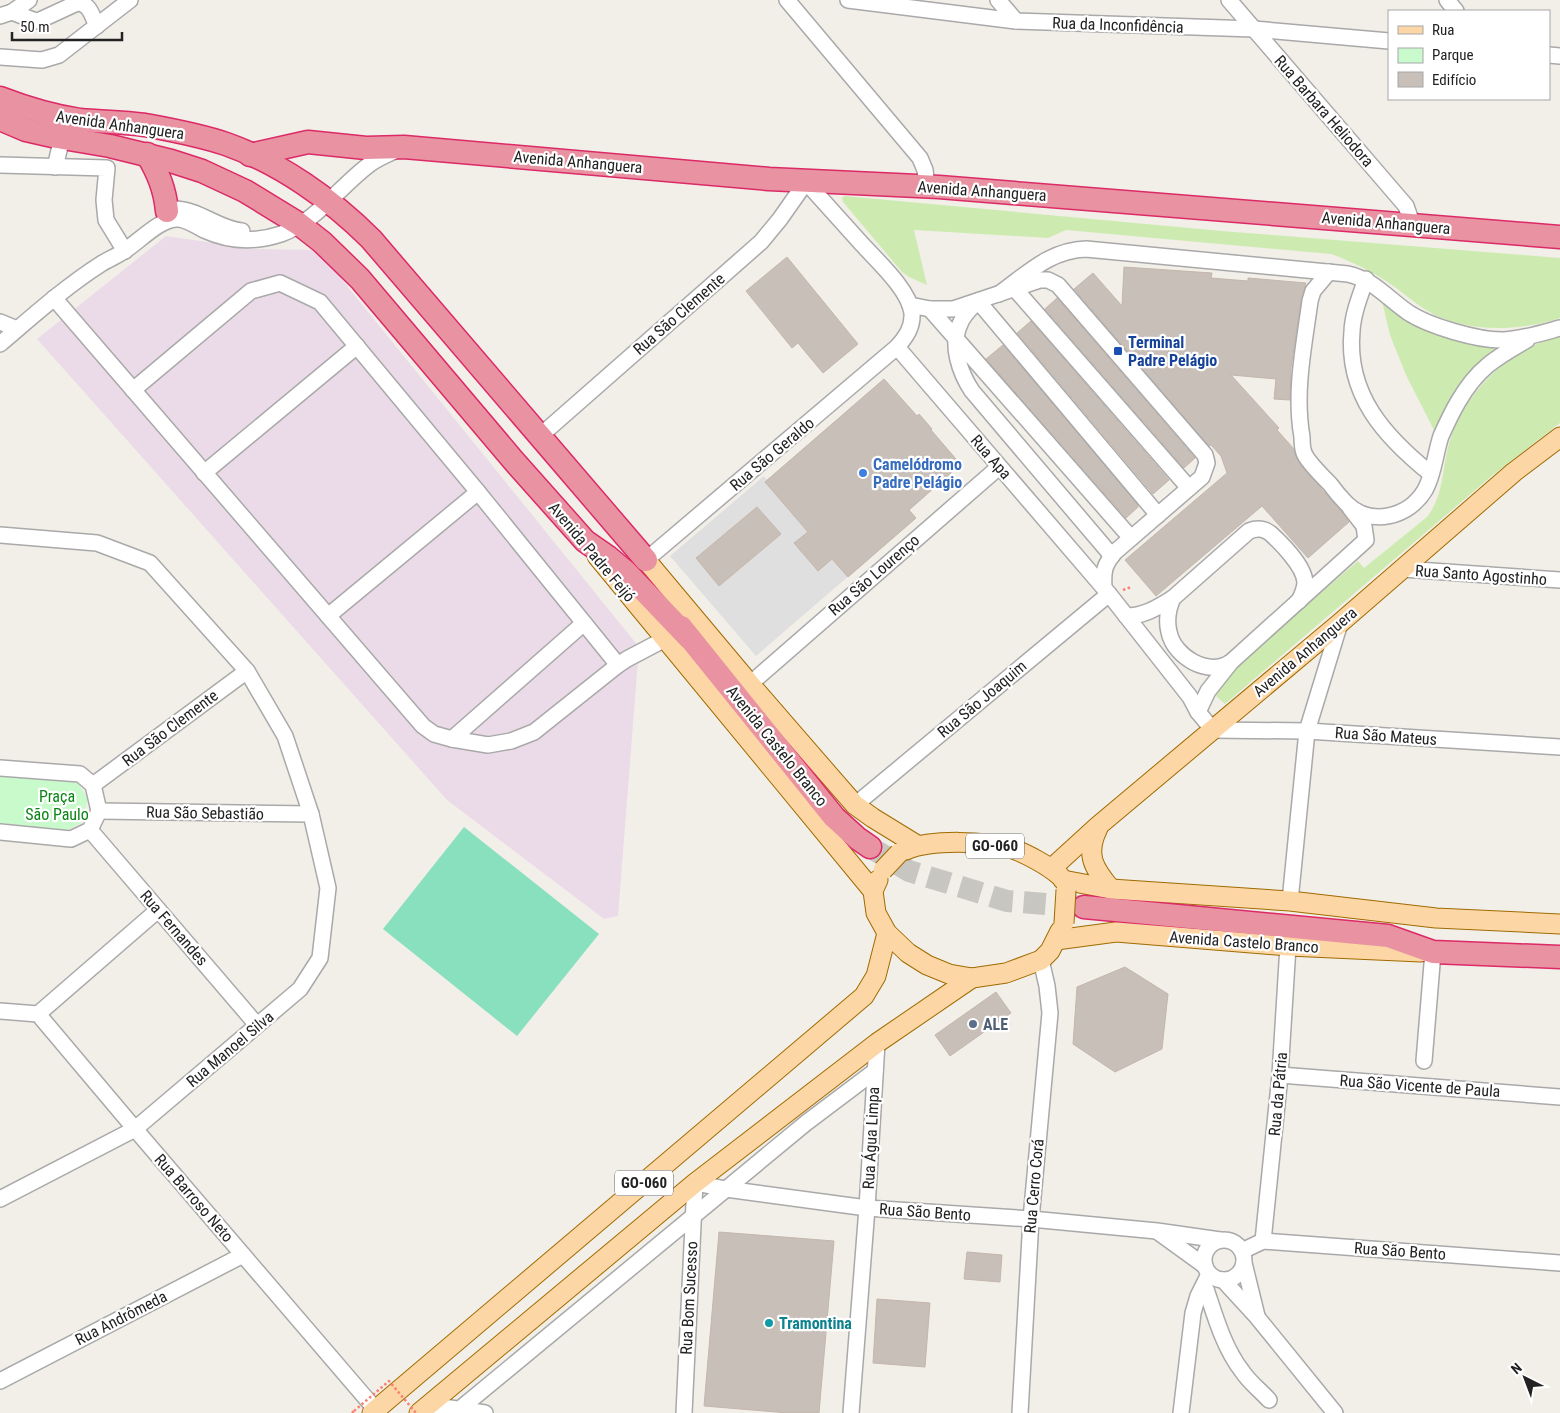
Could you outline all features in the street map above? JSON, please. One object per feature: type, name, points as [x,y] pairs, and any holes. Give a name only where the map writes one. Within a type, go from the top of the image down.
[{"type":"highway","name":"Avenida Anhanguera","points":[[0,86],[9,101],[55,116],[144,125],[226,144],[250,154],[329,201]]},
{"type":"highway","name":"Avenida Anhanguera","points":[[0,119],[26,130],[147,154],[202,171],[245,192],[300,224]]},
{"type":"highway","name":"Avenida Anhanguera","points":[[0,136],[59,138]]},
{"type":"highway","name":"Avenida Anhanguera","points":[[250,154],[308,142],[366,148],[404,147],[806,182],[928,186],[1560,237]]},
{"type":"highway","points":[[147,154],[162,184],[167,211]]},
{"type":"highway","points":[[329,201],[371,239],[646,560]]},
{"type":"highway","name":"Avenida Padre Feijó","points":[[300,224],[322,242],[360,279],[585,542]]},
{"type":"highway","name":"Avenida Castelo Branco","points":[[610,517],[623,542],[689,638],[834,817],[870,847]]},
{"type":"highway","name":"Avenida Castelo Branco","points":[[585,542],[626,572],[689,638]]},
{"type":"highway","name":"Avenida Castelo Branco","points":[[1084,907],[1388,936],[1433,952],[1560,957]]},
{"type":"main road","name":"Avenida Anhanguera","points":[[1060,879],[1098,826],[1340,623],[1514,472],[1560,438]]},
{"type":"main road","name":"Avenida Padre Feijó","points":[[585,542],[873,890]]},
{"type":"main road","points":[[646,560],[750,684],[855,804],[873,818],[917,845]]},
{"type":"main road","points":[[1098,826],[1093,838],[1091,851],[1098,874],[1111,889]]},
{"type":"main road","name":"GO-060","points":[[873,890],[882,870],[899,853],[917,845],[948,842],[995,846],[1014,850],[1060,879]]},
{"type":"main road","points":[[1041,960],[1050,951],[1064,923],[1060,879]]},
{"type":"main road","name":"Avenida Castelo Branco","points":[[1060,879],[1111,889],[1290,901],[1436,918],[1560,924]]},
{"type":"main road","points":[[873,890],[876,913],[887,933],[908,953],[927,965],[950,974],[972,978]]},
{"type":"main road","name":"Avenida Castelo Branco","points":[[1388,936],[1436,918]]},
{"type":"main road","name":"Avenida Castelo Branco","points":[[1056,940],[1116,932],[1288,946],[1433,952]]},
{"type":"main road","name":"GO-060","points":[[363,1412],[864,996],[876,976],[887,933]]},
{"type":"main road","name":"GO-060","points":[[421,1410],[695,1183],[877,1043],[972,978],[1006,973],[1041,960]]},
{"type":"street","points":[[6,14],[29,0]]},
{"type":"street","points":[[0,57],[42,60],[59,55],[130,0]]},
{"type":"street","points":[[787,0],[920,158],[925,170],[928,186]]},
{"type":"street","name":"Rua da Inconfidência","points":[[848,0],[1016,21],[1254,29],[1388,41]]},
{"type":"street","points":[[998,0],[1016,21]]},
{"type":"street","name":"Rua Barbara Heliodora","points":[[1229,0],[1406,206],[1413,226]]},
{"type":"street","points":[[1447,0],[1455,10]]},
{"type":"street","points":[[6,14],[38,21],[77,3],[83,3],[89,8],[97,26]]},
{"type":"street","points":[[55,167],[59,138]]},
{"type":"street","points":[[110,146],[104,200],[106,220],[123,248]]},
{"type":"street","points":[[0,344],[54,298],[123,248],[170,220],[188,221],[219,236],[248,241],[282,234],[300,224],[329,201],[371,163],[404,147]]},
{"type":"street","points":[[0,165],[107,168]]},
{"type":"street","points":[[806,182],[897,284],[910,305],[912,313],[910,329],[906,338],[897,347]]},
{"type":"street","name":"Rua São Clemente","points":[[540,436],[760,242],[780,219],[806,182]]},
{"type":"street","points":[[123,248],[148,223],[167,211],[176,209],[195,213],[234,230],[248,231],[279,225],[300,224]]},
{"type":"street","points":[[999,294],[1049,258],[1074,249],[1086,249],[1239,262],[1348,274],[1366,279],[1409,313],[1424,322],[1488,339],[1504,340],[1537,335],[1560,328]]},
{"type":"street","points":[[1284,267],[1303,275],[1307,279],[1310,285],[1310,301]]},
{"type":"street","points":[[1198,712],[1208,691],[1231,662],[1366,540],[1364,526],[1305,455],[1300,424],[1298,396],[1310,301],[1312,291],[1329,272]]},
{"type":"street","points":[[1366,279],[1356,310],[1352,331],[1351,359],[1357,385],[1365,402],[1382,428],[1410,457],[1431,474]]},
{"type":"street","points":[[910,305],[930,309],[953,309],[1040,280],[1048,280],[1058,285],[1205,455],[1207,463],[1202,477],[1112,556],[1104,567],[1106,591]]},
{"type":"street","points":[[133,390],[251,291],[280,283],[320,302],[478,492],[618,665]]},
{"type":"street","points":[[1015,289],[1189,488]]},
{"type":"street","points":[[54,298],[423,726],[434,734],[488,745],[511,741],[534,732],[627,658],[665,639]]},
{"type":"street","points":[[978,301],[959,325],[956,339],[957,355],[964,377],[972,391],[1112,556]]},
{"type":"street","points":[[978,301],[1158,515]]},
{"type":"street","points":[[930,309],[1131,538]]},
{"type":"street","points":[[0,322],[17,329]]},
{"type":"street","points":[[1348,505],[1366,515],[1388,517],[1398,514],[1416,502],[1424,491],[1431,474],[1441,436],[1457,402],[1470,383],[1481,369],[1494,359],[1537,335]]},
{"type":"street","points":[[204,473],[357,346]]},
{"type":"street","name":"Rua Apa","points":[[897,347],[1106,591],[1190,697],[1198,712],[1213,730]]},
{"type":"street","name":"Rua São Geraldo","points":[[646,560],[897,347]]},
{"type":"street","name":"Rua São Lourenço","points":[[750,684],[999,467]]},
{"type":"street","points":[[328,616],[478,492]]},
{"type":"street","points":[[1126,616],[1136,616],[1153,611],[1173,598],[1249,531],[1259,528],[1265,529],[1273,535],[1298,564],[1305,580],[1299,601]]},
{"type":"street","name":"Rua Manoel Silva","points":[[0,535],[97,543],[150,563],[247,671],[286,736],[312,814],[328,888],[320,958],[300,989],[135,1129],[0,1198]]},
{"type":"street","name":"Rua Santo Agostinho","points":[[1403,569],[1560,580]]},
{"type":"street","name":"Rua São Joaquim","points":[[855,804],[1106,591]]},
{"type":"street","points":[[1173,598],[1169,607],[1167,621],[1169,634],[1174,646],[1185,658],[1204,666],[1215,667],[1231,662]]},
{"type":"street","points":[[452,739],[584,623]]},
{"type":"street","points":[[1290,901],[1307,731],[1340,623]]},
{"type":"street","name":"Rua São Clemente","points":[[93,785],[247,671]]},
{"type":"street","name":"Rua São Mateus","points":[[1213,730],[1307,731],[1560,747]]},
{"type":"street","points":[[0,768],[80,774],[93,785],[99,812],[90,830],[71,839],[0,832]]},
{"type":"street","name":"Rua São Sebastião","points":[[99,812],[312,814]]},
{"type":"street","name":"Rua Fernandes","points":[[90,830],[258,1025]]},
{"type":"street","points":[[0,1011],[38,1014],[158,910]]},
{"type":"street","name":"Rua da Pátria","points":[[1263,1241],[1280,1075],[1288,946]]},
{"type":"street","points":[[1424,1061],[1433,952]]},
{"type":"street","name":"Rua Cerro Corá","points":[[1020,1413],[1031,1219],[1050,1013],[1047,986],[1041,960]]},
{"type":"street","name":"Rua Barroso Neto","points":[[38,1014],[243,1255],[363,1412]]},
{"type":"street","name":"Rua Água Limpa","points":[[851,1413],[867,1208],[877,1043]]},
{"type":"street","points":[[457,1412],[806,1123],[875,1072]]},
{"type":"street","name":"Rua São Vicente de Paula","points":[[1280,1075],[1560,1097]]},
{"type":"street","name":"Rua São Bento","points":[[695,1183],[867,1208],[1031,1219],[1157,1231],[1220,1240]]},
{"type":"street","name":"Rua Bom Sucesso","points":[[684,1413],[695,1183]]},
{"type":"street","points":[[1157,1231],[1210,1281],[1257,1317],[1335,1413]]},
{"type":"street","points":[[1257,1317],[1243,1257],[1236,1244],[1220,1240],[1210,1245],[1205,1255],[1221,1330],[1242,1372],[1269,1400]]},
{"type":"street","name":"Rua São Bento","points":[[1243,1257],[1263,1241],[1560,1263]]},
{"type":"street","name":"Rua Andrômeda","points":[[0,1381],[243,1255]]},
{"type":"street","points":[[1210,1281],[1232,1278],[1240,1272],[1243,1257]]},
{"type":"street","points":[[1181,1413],[1193,1313],[1210,1281]]},
{"type":"street","points":[[421,1410],[485,1413]]},
{"type":"path","points":[[363,1412],[389,1382],[421,1410]]},
{"type":"shaded area","points":[[166,236],[254,249],[318,250],[639,647],[618,916],[604,919],[447,800],[37,339]]},
{"type":"shaded area","points":[[884,379],[959,466],[909,510],[916,518],[756,656],[670,556],[764,476],[767,480]]},
{"type":"green space","points":[[844,196],[1222,231],[1560,258],[1560,318],[1529,326],[1513,327],[1496,328],[1463,324],[1433,314],[1378,276],[1331,254],[1066,230],[1048,238],[914,230],[927,285],[902,272],[843,202],[842,198]]},
{"type":"green space","points":[[1382,301],[1437,335],[1462,343],[1503,345],[1478,364],[1457,387],[1436,434],[1406,375],[1390,335]]},
{"type":"green space","points":[[1560,336],[1560,423],[1494,474],[1225,704],[1216,696],[1232,671],[1257,647],[1358,561],[1364,568],[1427,517],[1439,494],[1451,436],[1466,406],[1476,392],[1500,367],[1514,357],[1532,346]]},
{"type":"green space","name":"Praça São Paulo","points":[[0,776],[78,783],[88,799],[81,823],[67,830],[0,823]]},
{"type":"green space","points":[[464,827],[599,934],[517,1036],[383,929]]},
{"type":"building","points":[[787,257],[858,344],[823,373],[798,343],[792,348],[746,291]]},
{"type":"building","points":[[1124,267],[1212,273],[1211,278],[1248,281],[1248,278],[1306,283],[1301,300],[1291,368],[1290,400],[1274,399],[1276,379],[1231,375],[1279,428],[1277,430],[1293,448],[1302,467],[1349,522],[1308,558],[1262,506],[1156,596],[1125,560],[1227,473],[1221,456],[1211,445],[1209,446],[1074,289],[1093,273],[1122,306]]},
{"type":"building","points":[[1057,298],[1195,458],[1184,468],[1045,309]]},
{"type":"building","points":[[1031,321],[1169,480],[1153,494],[1017,333]]},
{"type":"building","points":[[1003,345],[1138,505],[1126,518],[986,359]]},
{"type":"building","name":"Camelódromo Padre Pelágio","points":[[884,379],[917,416],[919,414],[932,429],[956,459],[954,460],[959,466],[909,510],[916,518],[848,577],[832,559],[818,571],[794,543],[808,532],[765,482]]},
{"type":"building","points":[[757,507],[781,534],[719,586],[696,558]]},
{"type":"building","points":[[1125,967],[1168,994],[1162,1049],[1115,1072],[1073,1044],[1077,987]]},
{"type":"building","name":"ALE","points":[[996,992],[1011,1013],[950,1056],[935,1035]]},
{"type":"building","name":"Tramontina","points":[[719,1232],[834,1241],[819,1413],[788,1413],[704,1406]]},
{"type":"building","points":[[967,1252],[1002,1255],[1000,1282],[964,1279]]},
{"type":"building","points":[[877,1299],[930,1303],[925,1367],[873,1363]]},
{"type":"tunnel","points":[[870,847],[909,871],[1007,901],[1084,907]]},
{"type":"place","name":"Terminal Padre Pelágio","points":[[1118,351]]},
{"type":"place","name":"Camelódromo Padre Pelágio","points":[[863,473]]},
{"type":"place","name":"ALE","points":[[973,1024]]},
{"type":"place","name":"Tramontina","points":[[769,1323]]}]
